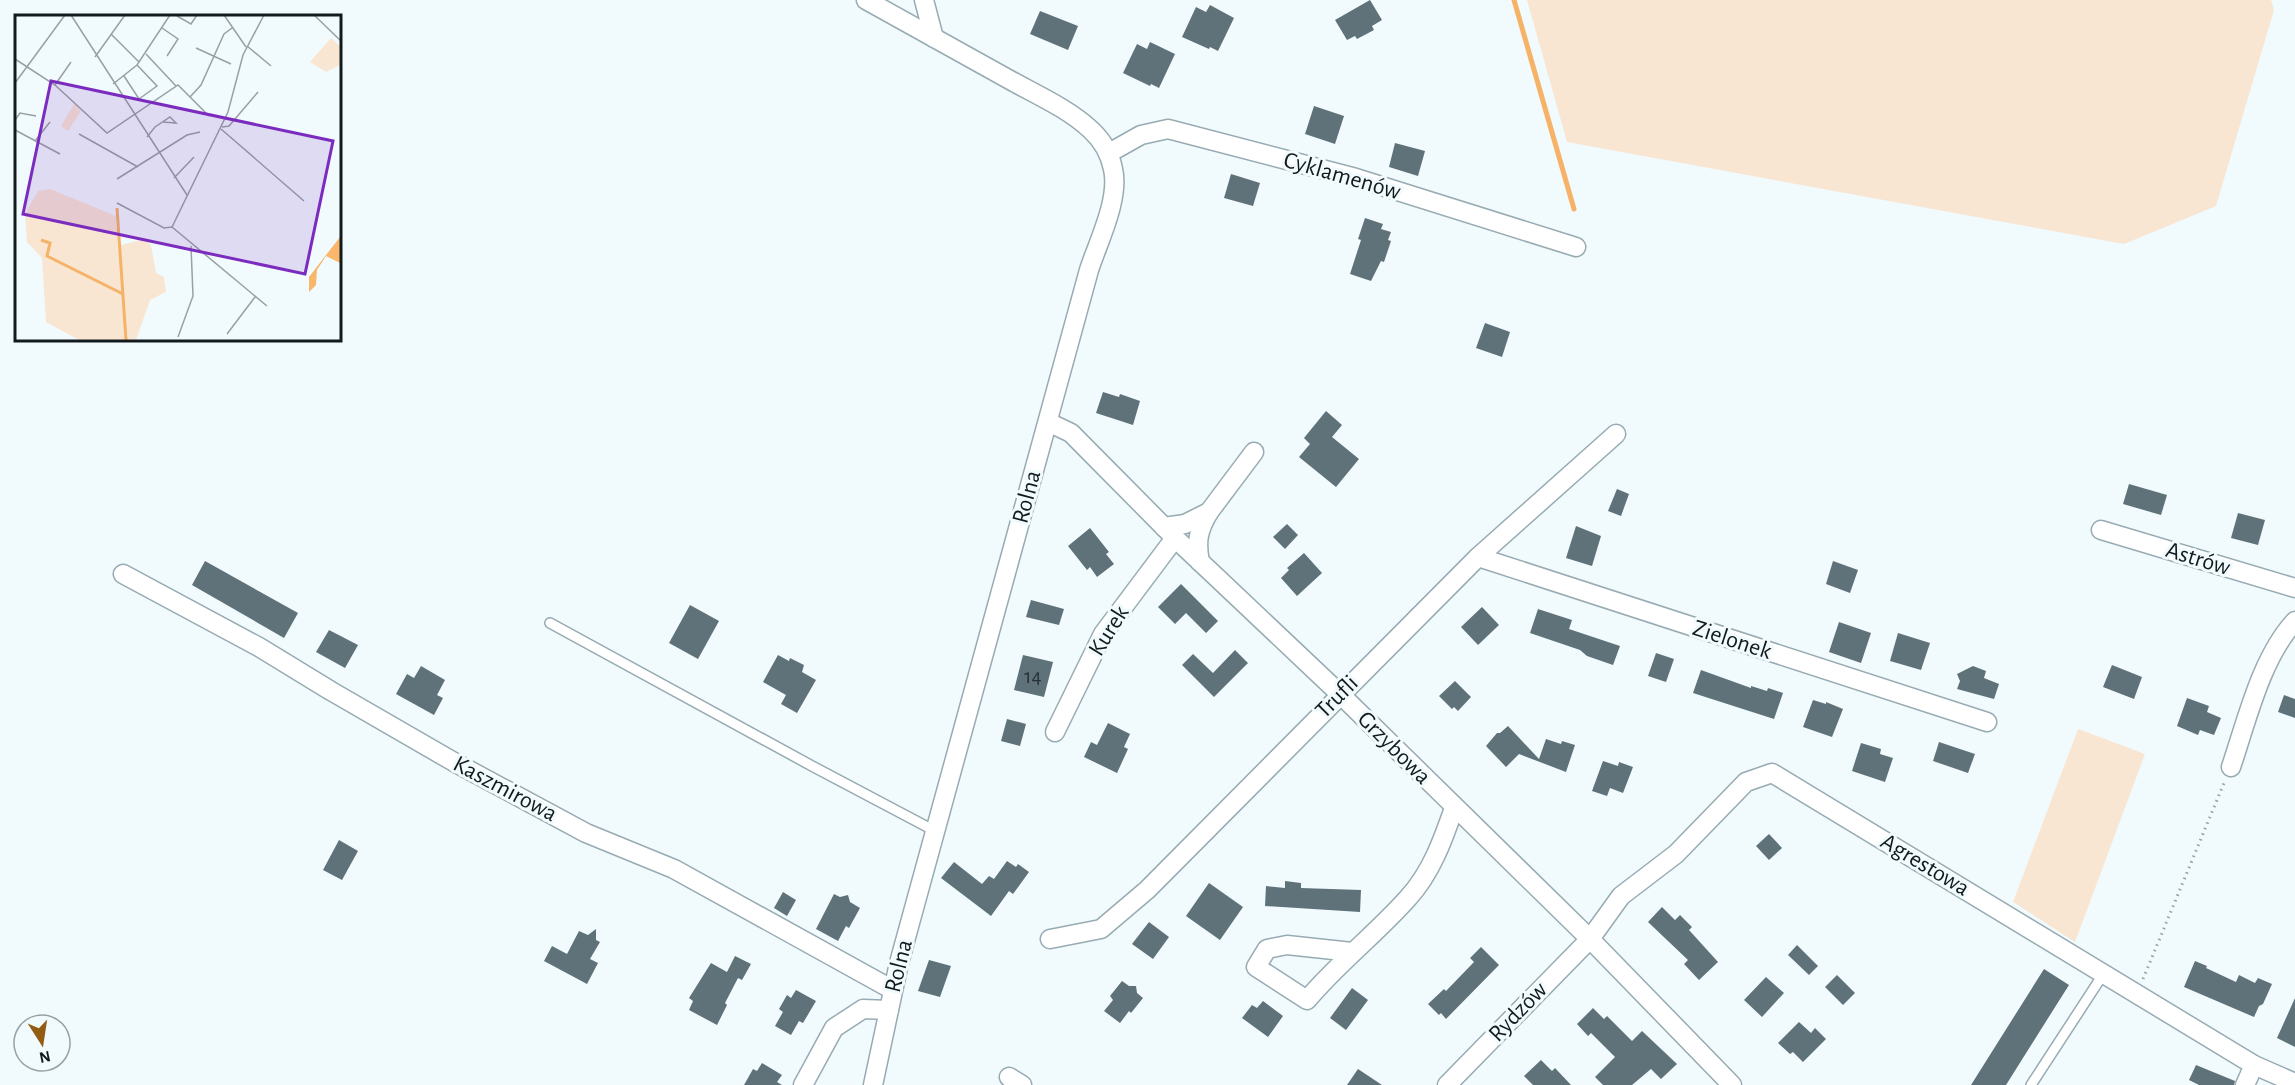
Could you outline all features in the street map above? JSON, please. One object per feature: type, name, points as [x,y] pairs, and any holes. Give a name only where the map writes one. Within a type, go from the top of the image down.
[{"type":"street","name":"Rolna","points":[[866,0],[1050,102],[1081,122],[1102,142],[1114,171],[1112,202],[1089,270],[899,963],[873,1085]]},
{"type":"street","points":[[924,0],[934,38]]},
{"type":"street","name":"Cyklamenów","points":[[1108,153],[1141,135],[1168,129],[1356,178],[1576,247]]},
{"type":"street","name":"Grzybowa","points":[[1048,422],[1071,433],[1169,532],[1340,694],[1590,939],[1732,1085]]},
{"type":"street","name":"Trufli","points":[[1050,939],[1101,929],[1147,890],[1478,557],[1616,434]]},
{"type":"street","points":[[1200,562],[1197,545],[1200,528],[1209,512],[1254,452]]},
{"type":"street","points":[[1169,532],[1209,512]]},
{"type":"street","name":"Astrów","points":[[2101,530],[2295,588]]},
{"type":"street","name":"Kurek","points":[[1055,732],[1103,633],[1169,532]]},
{"type":"street","name":"Zielonek","points":[[1478,557],[1987,722]]},
{"type":"street","name":"Kaszmirowa","points":[[123,574],[259,647],[464,767],[586,833],[674,869],[893,990]]},
{"type":"street","points":[[2231,767],[2264,672],[2275,650],[2295,621]]},
{"type":"street","name":"Agrestowa","points":[[1590,939],[1621,896],[1676,854],[1746,782],[1772,772],[2254,1065],[2295,1083]]},
{"type":"street","points":[[1352,952],[1287,945],[1267,950],[1256,968],[1307,1000],[1326,977],[1410,897],[1437,856],[1454,808]]},
{"type":"street","name":"Rydzów","points":[[1447,1085],[1590,939]]},
{"type":"street","points":[[803,1085],[834,1028],[863,1009],[889,1010]]},
{"type":"street","points":[[2245,1085],[2254,1065]]},
{"type":"lane","points":[[550,623],[935,831]]},
{"type":"lane","points":[[2031,1085],[2104,974]]},
{"type":"path","points":[[2137,993],[2231,767]]},
{"type":"shaded area","points":[[1527,0],[2271,0],[2274,10],[2216,206],[2124,244],[1567,142]]},
{"type":"shaded area","points":[[2078,729],[2145,754],[2075,942],[2013,902]]},
{"type":"building","points":[[1370,0],[1382,20],[1372,26],[1374,30],[1357,39],[1355,36],[1347,40],[1335,20]]},
{"type":"building","points":[[1210,5],[1234,18],[1218,51],[1182,37],[1196,7],[1206,12]]},
{"type":"building","points":[[1040,11],[1078,26],[1068,50],[1030,34]]},
{"type":"building","points":[[1150,42],[1175,54],[1159,88],[1123,73],[1137,44],[1147,49]]},
{"type":"building","points":[[1314,106],[1344,116],[1335,144],[1305,134]]},
{"type":"building","points":[[1395,143],[1425,151],[1418,176],[1389,167]]},
{"type":"building","points":[[1231,174],[1260,183],[1253,206],[1224,198]]},
{"type":"building","points":[[1365,218],[1383,224],[1381,229],[1391,232],[1388,240],[1391,241],[1384,262],[1381,261],[1371,281],[1350,274],[1361,240],[1358,239]]},
{"type":"building","points":[[1485,323],[1510,332],[1502,357],[1476,348]]},
{"type":"building","points":[[1103,392],[1119,397],[1120,394],[1140,401],[1133,425],[1096,413]]},
{"type":"building","points":[[1326,411],[1342,425],[1332,437],[1359,459],[1336,487],[1299,457],[1310,444],[1304,438]]},
{"type":"building","points":[[2129,484],[2167,495],[2161,515],[2123,504]]},
{"type":"building","points":[[1617,489],[1629,494],[1621,516],[1608,511]]},
{"type":"building","points":[[2238,513],[2265,520],[2258,545],[2231,538]]},
{"type":"building","points":[[1287,524],[1298,535],[1285,549],[1273,537]]},
{"type":"building","points":[[1576,526],[1601,536],[1592,566],[1566,558]]},
{"type":"building","points":[[1090,528],[1109,552],[1106,554],[1114,564],[1097,577],[1090,567],[1087,570],[1068,546]]},
{"type":"building","points":[[1304,553],[1322,573],[1297,596],[1281,578],[1289,570],[1287,568]]},
{"type":"building","points":[[205,561],[298,613],[284,638],[192,585]]},
{"type":"building","points":[[1833,561],[1858,570],[1850,593],[1826,584]]},
{"type":"building","points":[[1181,584],[1218,621],[1206,633],[1186,613],[1175,624],[1158,607]]},
{"type":"building","points":[[1031,600],[1064,609],[1059,625],[1026,617]]},
{"type":"building","points":[[690,605],[719,621],[698,659],[669,643]]},
{"type":"building","points":[[1482,607],[1499,625],[1478,645],[1461,627]]},
{"type":"building","points":[[1538,609],[1572,620],[1569,629],[1620,646],[1613,665],[1587,656],[1580,650],[1530,633]]},
{"type":"building","points":[[1839,622],[1871,633],[1861,663],[1829,652]]},
{"type":"building","points":[[329,630],[358,645],[345,668],[316,652]]},
{"type":"building","points":[[1898,633],[1930,643],[1921,670],[1890,661]]},
{"type":"building","points":[[1235,650],[1248,663],[1214,697],[1182,665],[1193,654],[1213,673]]},
{"type":"building","points":[[1656,653],[1674,659],[1666,682],[1648,676]]},
{"type":"building","points":[[778,655],[804,665],[802,672],[816,680],[797,713],[781,704],[786,695],[763,682]]},
{"type":"building","points":[[1023,655],[1053,662],[1044,697],[1014,690]]},
{"type":"building","points":[[2112,665],[2142,677],[2134,699],[2103,687]]},
{"type":"building","points":[[421,666],[445,680],[437,695],[443,698],[434,715],[396,694],[407,674],[414,678]]},
{"type":"building","points":[[1973,666],[1986,671],[1984,678],[1999,684],[1994,699],[1957,689],[1960,681],[1957,674]]},
{"type":"building","points":[[1701,670],[1751,688],[1751,686],[1767,691],[1768,688],[1783,693],[1774,719],[1693,693]]},
{"type":"building","points":[[1455,681],[1471,697],[1458,711],[1454,707],[1452,709],[1439,696]]},
{"type":"building","points":[[2284,695],[2295,699],[2295,718],[2278,712]]},
{"type":"building","points":[[2187,698],[2209,706],[2207,712],[2221,718],[2214,735],[2200,730],[2198,735],[2177,726]]},
{"type":"building","points":[[1813,700],[1826,704],[1826,702],[1843,709],[1832,737],[1803,727]]},
{"type":"building","points":[[1007,719],[1026,724],[1020,746],[1001,741]]},
{"type":"building","points":[[1108,723],[1130,734],[1124,747],[1128,749],[1117,773],[1084,757],[1091,742],[1097,745]]},
{"type":"building","points":[[1508,726],[1539,759],[1546,739],[1561,744],[1562,741],[1575,745],[1566,772],[1519,754],[1506,767],[1486,746],[1497,733]]},
{"type":"building","points":[[1939,742],[1975,754],[1968,773],[1933,761]]},
{"type":"building","points":[[1861,743],[1881,749],[1880,754],[1893,758],[1885,782],[1852,771]]},
{"type":"building","points":[[1603,761],[1618,766],[1619,762],[1633,767],[1623,793],[1610,788],[1607,796],[1592,791]]},
{"type":"building","points":[[1769,834],[1782,848],[1769,860],[1756,846]]},
{"type":"building","points":[[339,840],[358,851],[342,880],[323,870]]},
{"type":"building","points":[[1007,861],[1016,867],[1018,864],[1029,872],[1013,894],[1009,891],[991,916],[941,878],[954,862],[982,884],[989,876],[994,879]]},
{"type":"building","points":[[1285,881],[1301,883],[1301,888],[1361,890],[1360,912],[1265,906],[1266,886],[1285,888]]},
{"type":"building","points":[[1209,883],[1243,907],[1220,940],[1186,916]]},
{"type":"building","points":[[783,892],[796,900],[787,916],[774,908]]},
{"type":"building","points":[[834,894],[840,897],[848,895],[850,902],[860,908],[849,928],[846,926],[838,941],[816,929]]},
{"type":"building","points":[[1662,907],[1675,920],[1680,915],[1692,927],[1689,930],[1718,962],[1699,980],[1684,964],[1688,960],[1648,922]]},
{"type":"building","points":[[1149,922],[1169,937],[1153,959],[1132,944]]},
{"type":"building","points":[[596,929],[596,940],[600,942],[590,959],[598,963],[587,984],[544,961],[552,946],[567,954],[579,931],[588,935]]},
{"type":"building","points":[[1797,945],[1818,966],[1809,975],[1788,955]]},
{"type":"building","points":[[1481,947],[1499,965],[1446,1019],[1428,1004],[1444,989],[1446,991],[1474,962],[1470,958]]},
{"type":"building","points":[[735,956],[751,964],[742,980],[738,978],[717,1025],[689,1010],[693,1001],[689,998],[711,963],[727,972]]},
{"type":"building","points":[[929,960],[951,966],[940,997],[918,991]]},
{"type":"building","points":[[2195,961],[2236,982],[2239,975],[2255,983],[2258,978],[2272,984],[2254,1017],[2184,987]]},
{"type":"building","points":[[2044,969],[2069,985],[2006,1085],[1971,1085]]},
{"type":"building","points":[[1837,975],[1855,993],[1843,1005],[1825,987]]},
{"type":"building","points":[[1766,977],[1784,993],[1762,1017],[1744,1000]]},
{"type":"building","points":[[1122,981],[1129,986],[1136,986],[1137,993],[1143,998],[1120,1023],[1104,1011],[1113,1000],[1110,996]]},
{"type":"building","points":[[1352,988],[1368,1000],[1346,1030],[1330,1018]]},
{"type":"building","points":[[796,990],[816,1001],[803,1023],[799,1021],[791,1035],[775,1026],[783,1012],[779,1009],[787,995],[791,998]]},
{"type":"building","points":[[2295,998],[2295,1047],[2277,1038]]},
{"type":"building","points":[[1263,1001],[1283,1016],[1268,1037],[1242,1018],[1252,1005],[1257,1008]]},
{"type":"building","points":[[1593,1008],[1604,1019],[1607,1016],[1632,1041],[1642,1031],[1677,1064],[1661,1079],[1651,1069],[1632,1085],[1603,1085],[1595,1077],[1615,1057],[1591,1033],[1588,1036],[1577,1024]]},
{"type":"building","points":[[1799,1022],[1811,1033],[1815,1028],[1826,1039],[1803,1062],[1793,1052],[1790,1054],[1778,1043]]},
{"type":"building","points":[[1541,1060],[1552,1071],[1555,1068],[1571,1085],[1533,1085],[1524,1076]]},
{"type":"building","points":[[762,1063],[782,1075],[777,1082],[782,1085],[744,1085],[753,1069],[757,1071]]},
{"type":"building","points":[[2196,1065],[2235,1081],[2234,1085],[2199,1085],[2189,1080]]},
{"type":"building","points":[[1358,1069],[1382,1085],[1347,1085]]},
{"type":"waterway","points":[[1514,0],[1574,209]]}]
